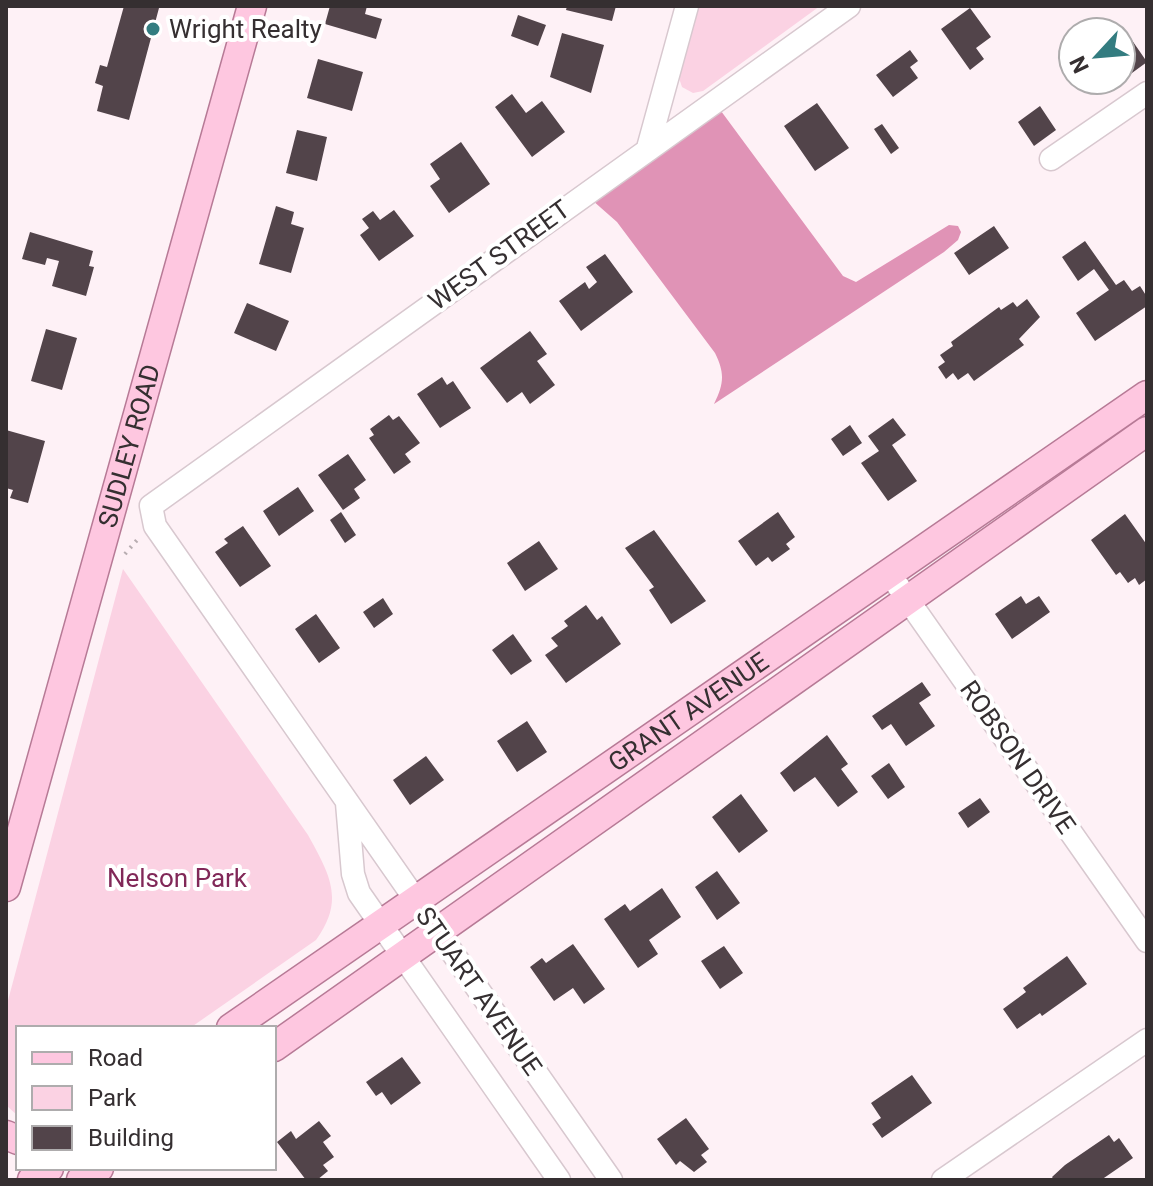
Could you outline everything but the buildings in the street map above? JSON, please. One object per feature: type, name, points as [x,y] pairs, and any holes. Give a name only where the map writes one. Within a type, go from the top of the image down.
[{"type":"main road","name":"SUDLEY ROAD","points":[[6,887],[252,6]]},
{"type":"main road","name":"GRANT AVENUE","points":[[234,1026],[1147,395]]},
{"type":"main road","name":"GRANT AVENUE","points":[[276,1046],[615,810],[695,747],[1147,431]]},
{"type":"street","points":[[648,148],[687,6]]},
{"type":"street","name":"WEST STREET","points":[[151,506],[849,6]]},
{"type":"street","points":[[1051,159],[1147,93]]},
{"type":"street","name":"STUART AVENUE","points":[[151,506],[155,526],[611,1180]]},
{"type":"street","name":"ROBSON DRIVE","points":[[889,573],[1147,941]]},
{"type":"street","name":"STUART AVENUE","points":[[347,802],[355,884],[403,958],[559,1180]]},
{"type":"street","points":[[943,1180],[1147,1040]]},
{"type":"green space","points":[[699,6],[820,6],[703,91],[693,93],[682,87],[679,78]]},
{"type":"green space","name":"Nelson Park","points":[[123,569],[308,835],[328,875],[332,900],[330,912],[316,940],[193,1026],[16,1026],[16,1114],[6,1105],[6,1008]]},
{"type":"shaded area","points":[[721,111],[843,276],[856,282],[949,225],[958,226],[961,232],[958,240],[944,252],[714,404],[722,378],[715,353],[617,222],[592,200]]},
{"type":"place","name":"Wright Realty","points":[[153,29]]}]
